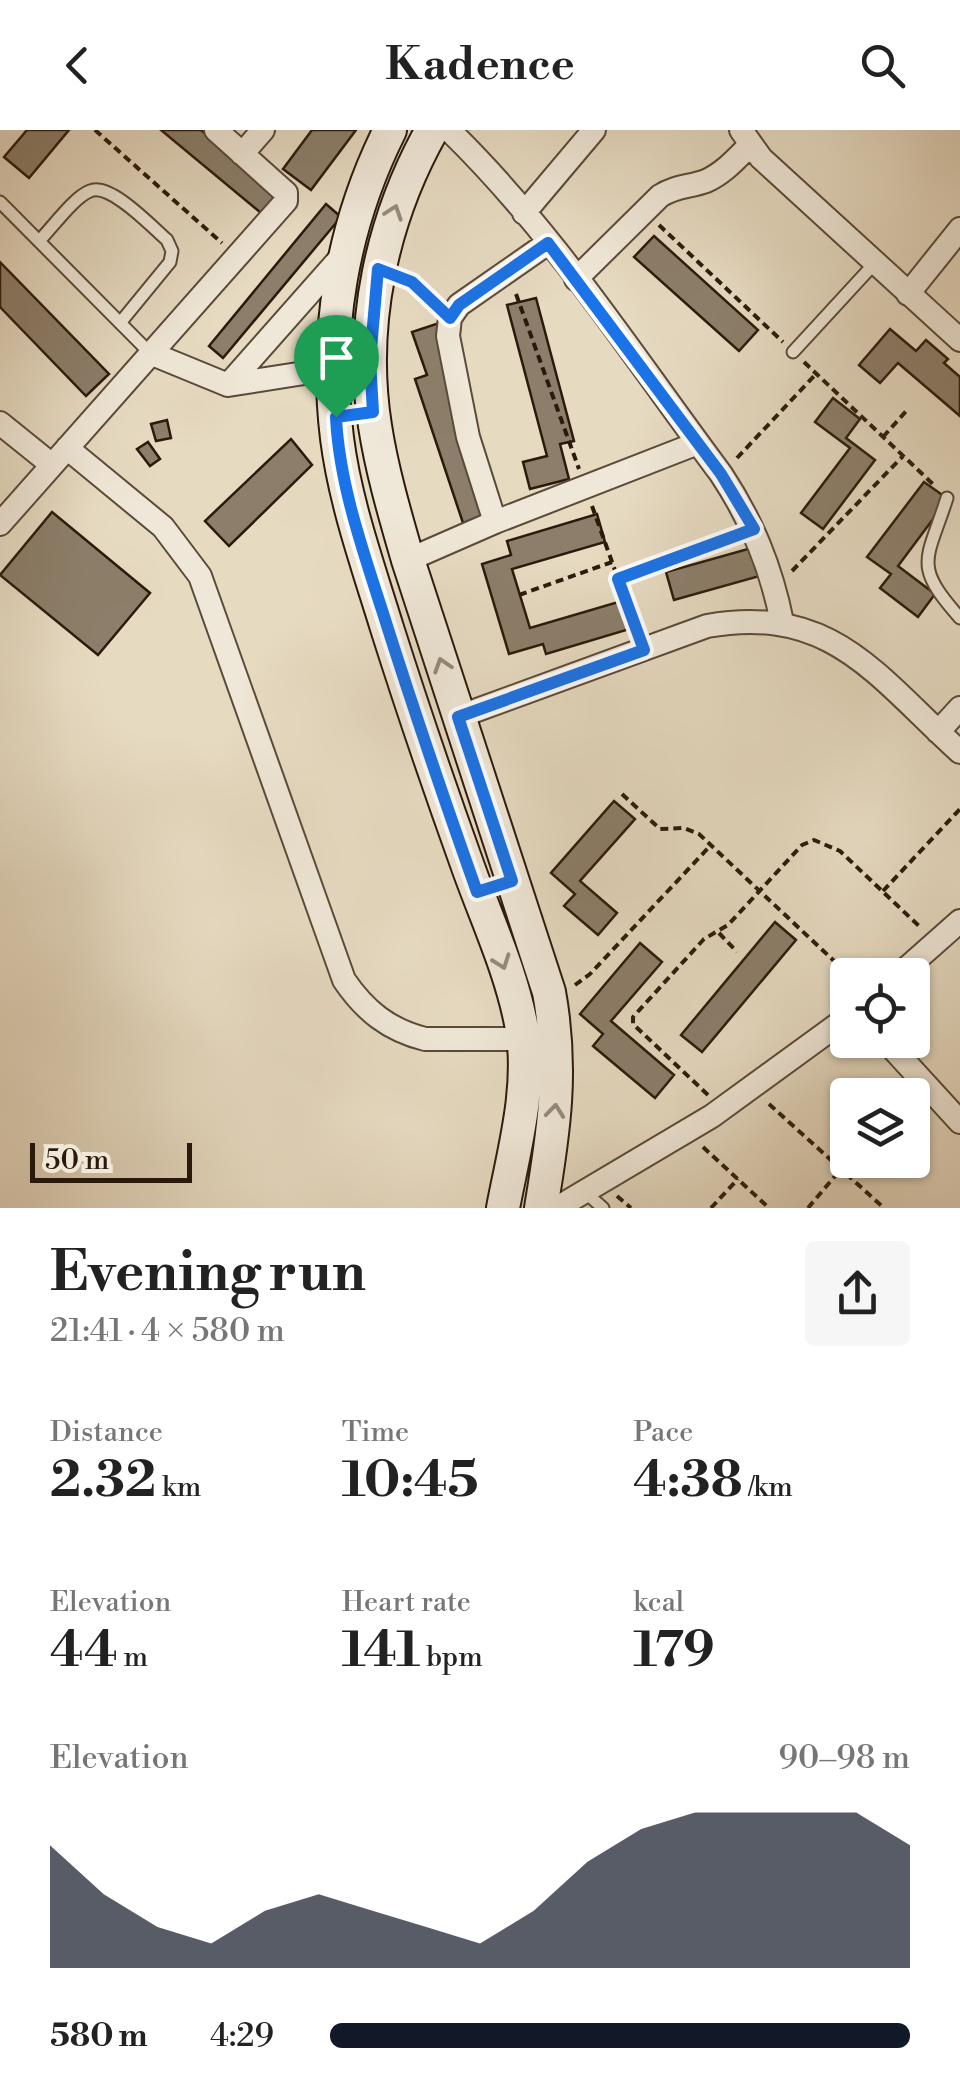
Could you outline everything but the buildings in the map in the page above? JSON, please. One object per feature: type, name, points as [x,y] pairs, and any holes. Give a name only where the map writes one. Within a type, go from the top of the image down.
[{"type":"street","points":[[0,524],[287,197],[216,130]]},
{"type":"street","points":[[242,154],[264,130]]},
{"type":"street","points":[[390,130],[362,192],[345,252],[334,323],[337,439],[369,571],[419,729],[511,985],[523,1039],[525,1076],[503,1208]]},
{"type":"street","points":[[432,130],[401,192],[378,269],[370,360],[373,412],[389,493],[408,560],[549,992],[559,1073],[541,1208]]},
{"type":"street","points":[[449,130],[479,159],[548,243],[721,474],[754,529],[775,588],[782,622]]},
{"type":"street","points":[[524,213],[594,130]]},
{"type":"street","points":[[576,279],[660,196],[708,180],[732,163],[746,137],[874,264],[960,340]]},
{"type":"street","points":[[908,294],[960,229]]},
{"type":"street","points":[[495,522],[468,436],[448,336],[450,318],[459,305],[548,243]]},
{"type":"street","points":[[228,385],[345,252]]},
{"type":"street","points":[[150,353],[228,385],[317,371]]},
{"type":"street","points":[[336,417],[373,412]]},
{"type":"street","points":[[0,423],[60,456],[163,527],[200,576],[344,980],[355,996],[384,1022],[426,1039],[523,1039]]},
{"type":"street","points":[[408,560],[698,443]]},
{"type":"street","points":[[458,717],[708,626],[744,620],[782,622],[816,632],[848,650],[960,752]]},
{"type":"street","points":[[938,732],[960,708]]},
{"type":"street","points":[[477,892],[512,881]]},
{"type":"street","points":[[918,958],[960,920]]},
{"type":"street","points":[[558,1208],[594,1200],[830,1030]]},
{"type":"street","points":[[901,1058],[960,1122]]},
{"type":"lane","points":[[39,241],[86,192],[98,189],[112,194],[167,240],[172,251],[170,262],[120,323]]},
{"type":"lane","points":[[0,202],[150,353]]},
{"type":"lane","points":[[793,352],[874,264]]},
{"type":"lane","points":[[947,498],[927,565],[934,589],[960,618]]},
{"type":"path","points":[[95,130],[237,256]]},
{"type":"path","points":[[378,269],[412,282],[450,318]]},
{"type":"path","points":[[508,270],[644,650]]},
{"type":"path","points":[[721,474],[816,374]]},
{"type":"path","points":[[883,436],[908,408]]},
{"type":"path","points":[[775,588],[903,456]]},
{"type":"path","points":[[618,579],[754,529]]},
{"type":"path","points":[[519,595],[612,562]]},
{"type":"path","points":[[622,794],[660,829],[692,829],[831,958]]},
{"type":"path","points":[[883,891],[960,809]]},
{"type":"path","points":[[722,1109],[632,1020],[704,939],[718,933],[802,845],[814,840],[840,851],[936,942]]},
{"type":"path","points":[[549,992],[573,986],[590,974],[711,845]]},
{"type":"path","points":[[718,933],[737,952]]},
{"type":"path","points":[[752,1088],[830,1159]]},
{"type":"path","points":[[686,1132],[770,1208]]},
{"type":"path","points":[[808,1208],[833,1178]]},
{"type":"path","points":[[851,1178],[884,1208]]},
{"type":"path","points":[[712,1208],[738,1179]]},
{"type":"route","points":[[548,243],[721,474],[754,529],[618,579],[644,650],[458,717],[512,881],[477,892],[369,571],[351,505],[336,417],[373,412],[370,360],[378,269],[412,282],[450,318],[459,305],[548,243]]}]
